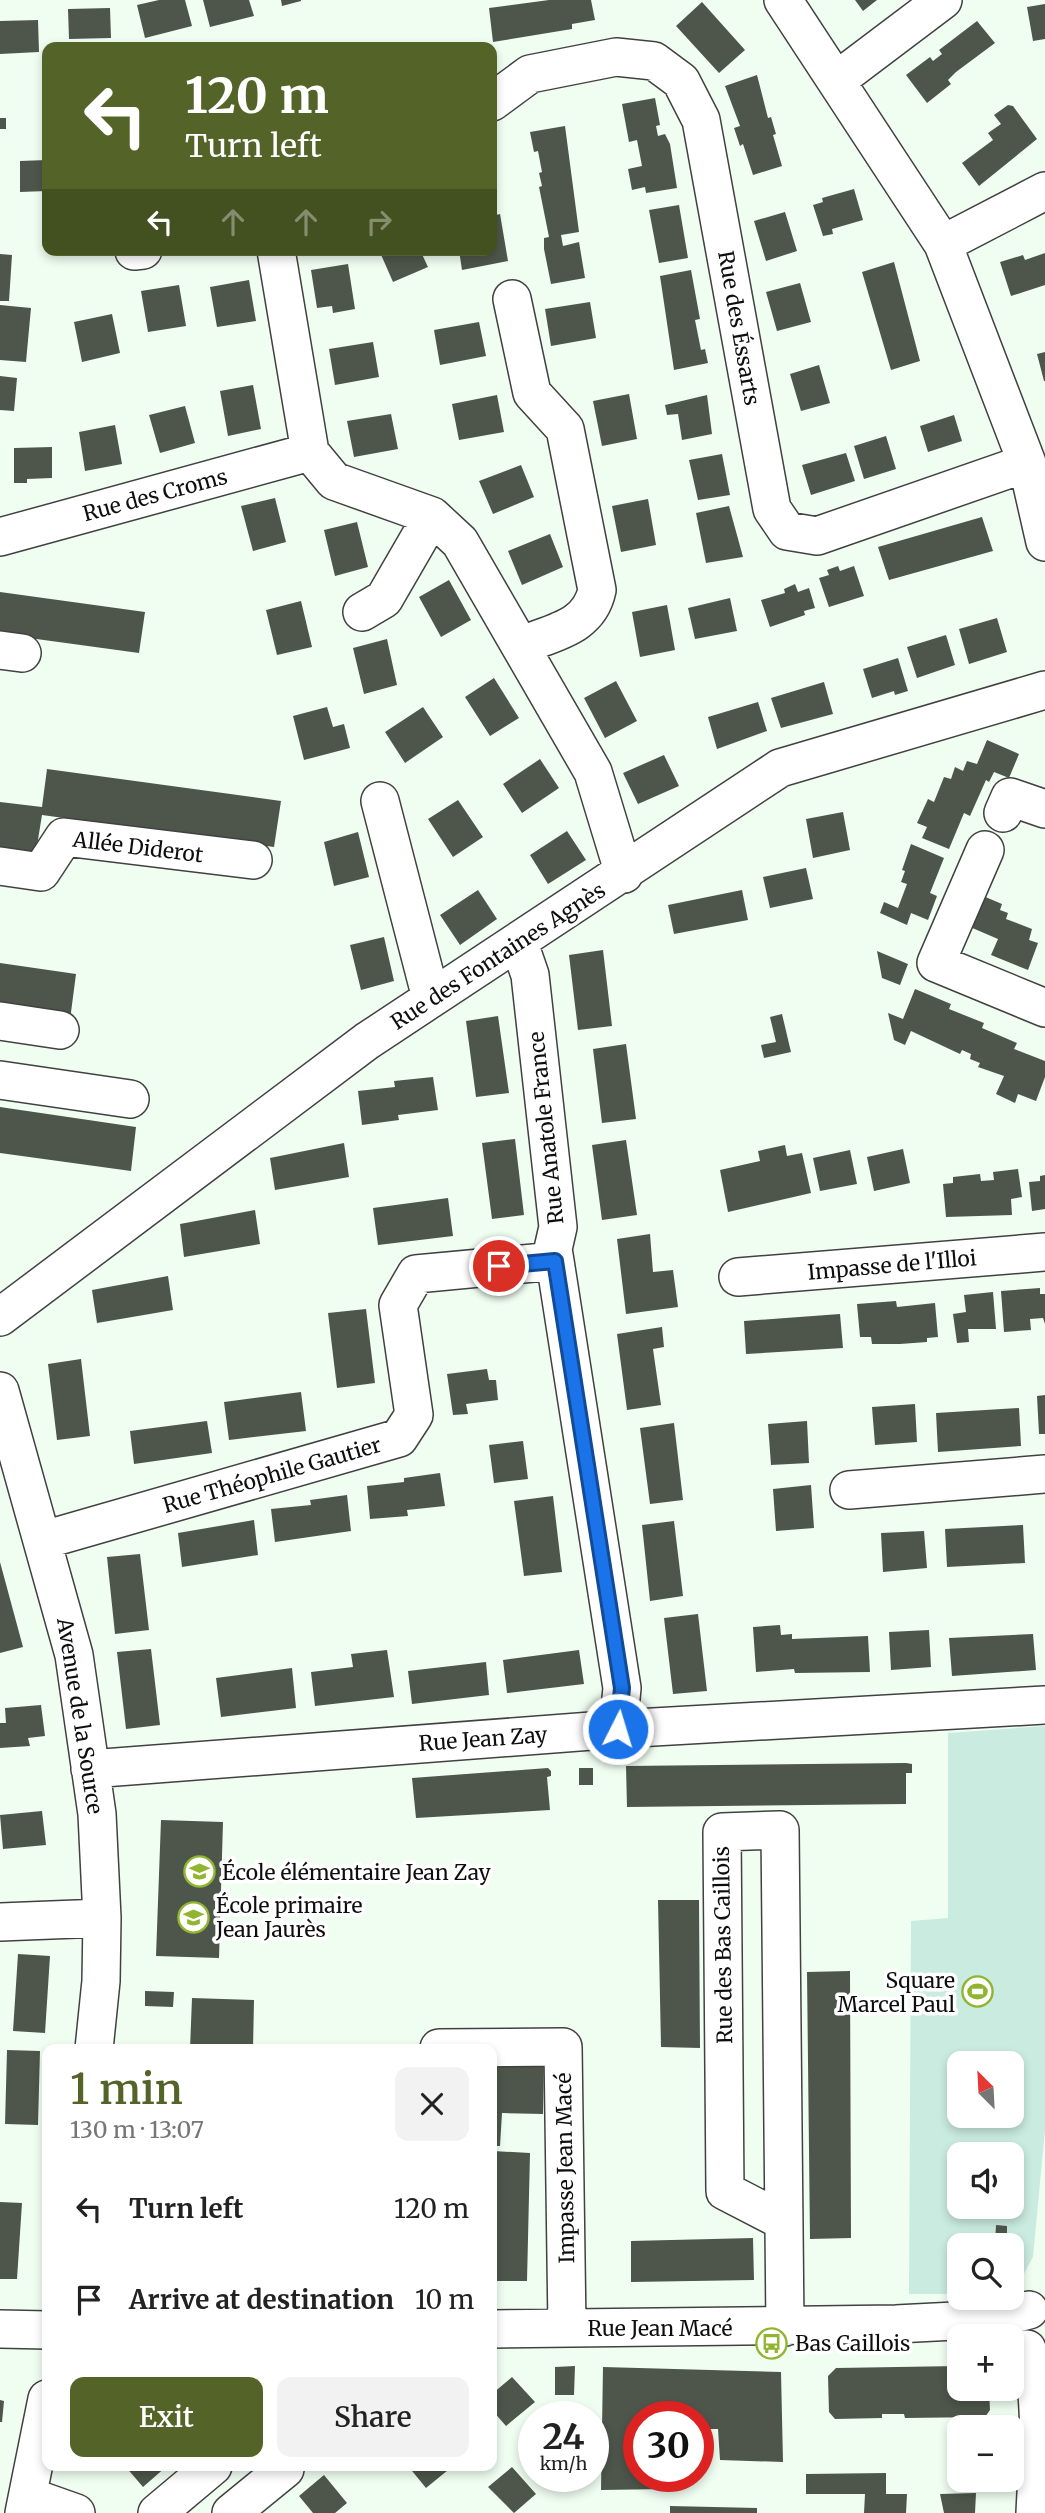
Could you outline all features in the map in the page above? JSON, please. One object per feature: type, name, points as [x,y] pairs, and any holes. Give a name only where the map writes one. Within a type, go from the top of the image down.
[{"type":"street","points":[[783,0],[943,243],[1032,454],[1045,542]]},
{"type":"street","points":[[837,80],[943,0]]},
{"type":"street","name":"Rue des Éssarts","points":[[497,98],[530,74],[616,57],[654,61],[681,81],[701,120],[772,509],[787,531],[817,536],[1032,454]]},
{"type":"street","points":[[943,243],[1045,191]]},
{"type":"street","points":[[277,256],[310,452],[334,481],[432,516],[460,542],[593,772],[624,874]]},
{"type":"street","points":[[512,299],[531,393],[565,429],[597,590],[593,609],[581,620],[520,646]]},
{"type":"street","name":"Rue des Croms","points":[[0,537],[310,452]]},
{"type":"street","points":[[362,612],[384,599],[432,516]]},
{"type":"street","name":"Rue des Fontaines Agnès","points":[[0,1317],[367,1041],[624,874],[780,768],[1045,690]]},
{"type":"street","points":[[1003,813],[1010,797],[1045,809]]},
{"type":"street","points":[[380,801],[431,998]]},
{"type":"street","name":"Allée Diderot","points":[[0,866],[41,872],[64,837],[253,860]]},
{"type":"street","points":[[985,850],[936,963],[1045,1007]]},
{"type":"street","name":"Rue Anatole France","points":[[519,943],[530,975],[558,1227],[553,1249],[622,1688],[618,1729]]},
{"type":"street","points":[[0,1021],[61,1030]]},
{"type":"street","points":[[0,1080],[130,1099]]},
{"type":"street","name":"Impasse de l'Illoi","points":[[738,1277],[1045,1252]]},
{"type":"street","name":"Rue Théophile Gautier","points":[[44,1540],[399,1438],[414,1415],[398,1305],[416,1274],[555,1261]]},
{"type":"street","name":"Avenue de la Source","points":[[0,1391],[44,1540],[74,1655],[97,1814],[102,1918],[101,1981],[95,2044]]},
{"type":"street","points":[[849,1490],[1045,1474]]},
{"type":"street","name":"Rue Jean Zay","points":[[90,1769],[618,1729],[1045,1705]]},
{"type":"street","name":"Rue des Bas Caillois","points":[[783,2221],[725,2191],[722,1832],[780,1830],[785,2327]]},
{"type":"street","points":[[0,1922],[102,1918]]},
{"type":"street","name":"Impasse Jean Macé","points":[[497,2048],[562,2047],[567,2328]]},
{"type":"street","name":"Rue Jean Macé","points":[[497,2329],[785,2327],[994,2319],[1030,2326]]},
{"type":"street","points":[[1030,2326],[1042,2411],[1035,2513]]},
{"type":"street","points":[[0,2329],[42,2330]]},
{"type":"street","points":[[42,2424],[26,2505],[76,2513]]},
{"type":"street","points":[[157,2513],[207,2471]]},
{"type":"street","points":[[231,2513],[283,2471]]},
{"type":"shaded area","name":"Square Marcel Paul","points":[[1045,1726],[1045,2130],[1033,2257],[1024,2274],[1024,2233],[947,2233],[947,2294],[909,2294],[911,1921],[948,1918],[948,1733]]},
{"type":"building","points":[[159,0],[185,0],[192,26],[145,38],[137,5]]},
{"type":"building","points":[[203,0],[249,0],[254,16],[210,27]]},
{"type":"building","points":[[281,0],[301,0],[301,1],[282,6]]},
{"type":"building","points":[[549,0],[591,0],[595,20],[572,24],[572,29],[493,42],[489,8]]},
{"type":"building","points":[[855,0],[877,0],[863,11]]},
{"type":"building","points":[[702,2],[745,50],[719,73],[676,26]]},
{"type":"building","points":[[1045,4],[1045,39],[1033,41],[1027,7]]},
{"type":"building","points":[[110,8],[111,38],[69,39],[68,9]]},
{"type":"building","points":[[38,20],[39,52],[0,54],[0,21]]},
{"type":"building","points":[[977,21],[995,43],[956,72],[948,80],[951,84],[927,103],[906,75],[930,57],[933,61],[942,54],[939,50]]},
{"type":"building","points":[[757,75],[768,118],[771,117],[776,134],[773,135],[782,166],[753,175],[743,144],[740,146],[734,128],[740,126],[725,86]]},
{"type":"building","points":[[655,98],[660,125],[656,126],[658,136],[665,134],[670,144],[677,188],[646,193],[645,187],[632,190],[628,169],[642,166],[637,140],[629,142],[622,104]]},
{"type":"building","points":[[1008,105],[1013,106],[1037,139],[979,186],[962,163],[993,140],[988,133],[1001,124],[994,115]]},
{"type":"building","points":[[0,118],[6,118],[6,129],[0,129]]},
{"type":"building","points":[[565,126],[579,232],[561,235],[563,246],[579,242],[585,278],[551,284],[544,249],[544,238],[549,237],[539,187],[542,186],[539,173],[542,172],[538,151],[534,152],[530,132]]},
{"type":"building","points":[[42,160],[42,191],[20,192],[20,161]]},
{"type":"building","points":[[854,189],[863,220],[832,229],[833,234],[823,236],[813,205],[823,202],[822,198]]},
{"type":"building","points":[[679,205],[688,258],[659,263],[649,210]]},
{"type":"building","points":[[785,212],[797,251],[766,261],[754,221]]},
{"type":"building","points":[[500,214],[508,261],[462,270],[460,256],[497,256],[497,215]]},
{"type":"building","points":[[1045,253],[1045,285],[1011,296],[1000,262],[1023,255],[1025,260]]},
{"type":"building","points":[[0,254],[12,255],[9,301],[0,301]]},
{"type":"building","points":[[382,256],[423,256],[428,267],[393,282]]},
{"type":"building","points":[[894,262],[920,361],[891,370],[862,272]]},
{"type":"building","points":[[348,264],[355,309],[333,313],[332,306],[317,308],[311,270]]},
{"type":"building","points":[[691,270],[700,319],[695,320],[701,350],[705,349],[708,363],[674,370],[660,276]]},
{"type":"building","points":[[249,280],[256,321],[217,327],[210,287]]},
{"type":"building","points":[[800,283],[811,322],[777,331],[766,292]]},
{"type":"building","points":[[179,285],[186,326],[148,332],[141,291]]},
{"type":"building","points":[[590,302],[596,338],[551,346],[545,309]]},
{"type":"building","points":[[0,305],[31,308],[26,362],[0,360]]},
{"type":"building","points":[[112,314],[120,353],[82,362],[74,322]]},
{"type":"building","points":[[479,322],[486,356],[440,365],[434,330]]},
{"type":"building","points":[[373,342],[379,377],[335,385],[329,349]]},
{"type":"building","points":[[1045,352],[1045,381],[1044,381],[1037,354]]},
{"type":"building","points":[[819,365],[830,403],[801,411],[790,374]]},
{"type":"building","points":[[0,376],[17,378],[14,411],[0,410]]},
{"type":"building","points":[[253,385],[261,429],[228,436],[220,391]]},
{"type":"building","points":[[629,394],[637,439],[602,446],[593,401]]},
{"type":"building","points":[[497,395],[504,432],[459,440],[452,404]]},
{"type":"building","points":[[707,395],[712,434],[682,440],[678,414],[667,415],[665,405]]},
{"type":"building","points":[[185,406],[195,443],[160,453],[149,415]]},
{"type":"building","points":[[391,414],[398,449],[354,457],[347,421]]},
{"type":"building","points":[[954,415],[962,441],[928,452],[920,426]]},
{"type":"building","points":[[115,425],[122,464],[85,471],[79,432]]},
{"type":"building","points":[[886,436],[896,469],[864,479],[854,446]]},
{"type":"building","points":[[52,447],[52,478],[27,479],[27,483],[14,483],[14,448]]},
{"type":"building","points":[[846,453],[855,481],[811,495],[802,465]]},
{"type":"building","points":[[722,454],[730,495],[698,500],[689,460]]},
{"type":"building","points":[[521,465],[534,497],[493,514],[479,481]]},
{"type":"building","points":[[275,498],[286,542],[253,551],[241,506]]},
{"type":"building","points":[[648,499],[656,545],[621,552],[612,506]]},
{"type":"building","points":[[729,506],[743,557],[706,563],[696,513]]},
{"type":"building","points":[[982,517],[993,551],[889,580],[878,547]]},
{"type":"building","points":[[357,522],[368,567],[335,576],[324,530]]},
{"type":"building","points":[[550,534],[563,567],[522,585],[508,551]]},
{"type":"building","points":[[838,566],[840,571],[854,566],[864,596],[829,607],[819,578],[829,575],[827,570]]},
{"type":"building","points":[[449,580],[471,620],[441,637],[419,597]]},
{"type":"building","points":[[795,584],[798,592],[809,588],[815,608],[804,611],[805,615],[770,627],[761,600],[785,593],[784,589]]},
{"type":"building","points":[[0,592],[145,612],[139,653],[0,634]]},
{"type":"building","points":[[730,598],[737,631],[695,639],[688,608]]},
{"type":"building","points":[[301,601],[312,647],[277,655],[266,610]]},
{"type":"building","points":[[667,605],[675,650],[640,657],[632,612]]},
{"type":"building","points":[[997,618],[1007,652],[969,664],[959,629]]},
{"type":"building","points":[[946,635],[955,665],[917,678],[907,647]]},
{"type":"building","points":[[387,639],[397,685],[364,694],[353,648]]},
{"type":"building","points":[[898,658],[908,691],[895,695],[894,691],[872,698],[863,669]]},
{"type":"building","points":[[494,678],[519,718],[490,736],[465,697]]},
{"type":"building","points":[[616,681],[637,721],[605,738],[584,698]]},
{"type":"building","points":[[824,682],[833,714],[781,728],[771,698]]},
{"type":"building","points":[[758,702],[767,731],[717,749],[708,717]]},
{"type":"building","points":[[327,707],[333,727],[344,724],[350,748],[304,760],[293,716]]},
{"type":"building","points":[[423,707],[443,737],[405,763],[385,732]]},
{"type":"building","points":[[987,740],[1019,754],[1009,778],[994,772],[989,782],[986,780],[970,816],[964,813],[949,849],[922,838],[927,827],[917,823],[928,799],[934,802],[944,777],[951,779],[955,767],[963,771],[967,761],[977,764]]},
{"type":"building","points":[[664,755],[679,786],[638,804],[623,773]]},
{"type":"building","points":[[540,759],[559,788],[522,813],[503,784]]},
{"type":"building","points":[[47,769],[281,801],[274,847],[42,815],[36,852],[0,847],[0,802],[42,807]]},
{"type":"building","points":[[458,800],[483,837],[453,857],[428,819]]},
{"type":"building","points":[[843,812],[850,850],[813,858],[806,819]]},
{"type":"building","points":[[567,831],[586,860],[548,884],[530,855]]},
{"type":"building","points":[[358,832],[369,877],[334,886],[324,842]]},
{"type":"building","points":[[911,844],[944,858],[930,893],[937,896],[928,920],[911,913],[907,925],[880,913],[884,902],[898,908],[907,884],[901,882],[905,871],[902,870]]},
{"type":"building","points":[[806,868],[813,899],[770,908],[763,877]]},
{"type":"building","points":[[478,890],[497,919],[460,945],[440,915]]},
{"type":"building","points":[[742,890],[748,920],[674,934],[668,905]]},
{"type":"building","points":[[976,893],[1002,904],[1000,910],[1008,913],[1006,919],[1032,929],[1029,940],[1038,943],[1028,970],[991,955],[998,939],[963,924]]},
{"type":"building","points":[[384,937],[394,981],[361,990],[350,945]]},
{"type":"building","points":[[603,950],[612,1026],[578,1030],[569,955]]},
{"type":"building","points":[[877,951],[908,964],[900,985],[882,978]]},
{"type":"building","points":[[0,963],[76,974],[70,1020],[0,1011]]},
{"type":"building","points":[[915,989],[951,1004],[949,1009],[984,1023],[982,1028],[1017,1043],[1014,1049],[1045,1061],[1045,1077],[1036,1101],[1018,1094],[1015,1103],[996,1094],[1004,1076],[978,1067],[980,1063],[970,1059],[971,1054],[962,1050],[960,1054],[911,1031],[905,1045],[894,1040],[888,1013],[903,1019]]},
{"type":"building","points":[[782,1014],[791,1052],[764,1058],[761,1045],[776,1042],[770,1017]]},
{"type":"building","points":[[498,1016],[509,1093],[476,1097],[466,1021]]},
{"type":"building","points":[[626,1044],[636,1119],[602,1123],[593,1049]]},
{"type":"building","points":[[433,1077],[438,1110],[398,1115],[399,1120],[362,1125],[358,1091],[395,1087],[394,1081]]},
{"type":"building","points":[[0,1107],[136,1127],[131,1171],[0,1153]]},
{"type":"building","points":[[515,1139],[524,1215],[492,1219],[482,1143]]},
{"type":"building","points":[[626,1140],[637,1215],[602,1220],[592,1145]]},
{"type":"building","points":[[344,1143],[349,1177],[275,1190],[270,1158]]},
{"type":"building","points":[[785,1145],[787,1156],[802,1153],[811,1193],[728,1212],[720,1170],[760,1161],[758,1151]]},
{"type":"building","points":[[903,1149],[910,1183],[874,1191],[867,1157]]},
{"type":"building","points":[[850,1150],[857,1184],[820,1191],[813,1158]]},
{"type":"building","points":[[1018,1169],[1022,1197],[1011,1199],[1012,1215],[946,1217],[943,1184],[953,1183],[953,1177],[980,1174],[981,1181],[994,1180],[993,1172]]},
{"type":"building","points":[[1045,1175],[1045,1209],[1032,1211],[1029,1182],[1040,1181],[1040,1176]]},
{"type":"building","points":[[448,1198],[453,1236],[378,1245],[373,1208]]},
{"type":"building","points":[[255,1210],[260,1244],[184,1257],[180,1224]]},
{"type":"building","points":[[650,1234],[653,1272],[673,1270],[678,1307],[626,1314],[617,1239]]},
{"type":"building","points":[[168,1276],[173,1310],[97,1323],[92,1290]]},
{"type":"building","points":[[1040,1288],[1040,1294],[1045,1294],[1045,1324],[1043,1318],[1030,1319],[1031,1330],[1004,1332],[1001,1291]]},
{"type":"building","points":[[993,1292],[996,1329],[968,1329],[969,1342],[957,1343],[953,1314],[966,1312],[964,1295]]},
{"type":"building","points":[[896,1301],[897,1307],[935,1303],[938,1337],[927,1338],[927,1342],[872,1344],[871,1337],[860,1337],[857,1304]]},
{"type":"building","points":[[366,1309],[375,1383],[337,1388],[328,1313]]},
{"type":"building","points":[[840,1314],[843,1348],[746,1354],[744,1321]]},
{"type":"building","points":[[662,1327],[664,1347],[653,1349],[661,1405],[627,1410],[617,1334]]},
{"type":"building","points":[[81,1359],[90,1436],[57,1440],[48,1364]]},
{"type":"building","points":[[487,1369],[489,1380],[496,1380],[498,1400],[466,1404],[468,1414],[453,1415],[447,1374]]},
{"type":"building","points":[[301,1392],[306,1431],[229,1440],[224,1402]]},
{"type":"building","points":[[1045,1395],[1045,1434],[1039,1434],[1037,1396]]},
{"type":"building","points":[[915,1404],[917,1442],[875,1445],[872,1407]]},
{"type":"building","points":[[1019,1408],[1021,1446],[938,1452],[936,1413]]},
{"type":"building","points":[[207,1421],[212,1453],[134,1464],[130,1431]]},
{"type":"building","points":[[807,1421],[809,1463],[771,1465],[768,1424]]},
{"type":"building","points":[[674,1423],[683,1500],[650,1504],[640,1428]]},
{"type":"building","points":[[523,1441],[528,1479],[494,1483],[489,1445]]},
{"type":"building","points":[[440,1473],[445,1506],[407,1510],[408,1516],[370,1519],[367,1486],[404,1482],[404,1478]]},
{"type":"building","points":[[811,1485],[814,1528],[776,1531],[773,1489]]},
{"type":"building","points":[[347,1495],[351,1531],[275,1542],[271,1509],[311,1505],[310,1500]]},
{"type":"building","points":[[553,1496],[562,1572],[524,1576],[514,1501]]},
{"type":"building","points":[[254,1520],[258,1555],[182,1567],[178,1533]]},
{"type":"building","points":[[674,1521],[683,1596],[650,1601],[642,1525]]},
{"type":"building","points":[[1023,1525],[1025,1563],[947,1567],[945,1529]]},
{"type":"building","points":[[924,1531],[927,1568],[883,1572],[881,1533]]},
{"type":"building","points":[[140,1554],[149,1630],[115,1634],[107,1557]]},
{"type":"building","points":[[0,1562],[23,1647],[0,1653]]},
{"type":"building","points":[[698,1614],[707,1691],[673,1694],[664,1618]]},
{"type":"building","points":[[780,1625],[781,1635],[792,1634],[792,1639],[868,1636],[870,1672],[795,1673],[794,1669],[756,1672],[753,1627]]},
{"type":"building","points":[[929,1630],[931,1667],[891,1670],[889,1632]]},
{"type":"building","points":[[1033,1634],[1036,1670],[952,1676],[949,1638]]},
{"type":"building","points":[[151,1649],[160,1725],[126,1729],[117,1652]]},
{"type":"building","points":[[387,1650],[394,1697],[315,1706],[311,1672],[353,1667],[351,1654]]},
{"type":"building","points":[[579,1650],[584,1684],[507,1693],[503,1660]]},
{"type":"building","points":[[486,1662],[489,1695],[412,1704],[408,1671]]},
{"type":"building","points":[[292,1668],[296,1708],[221,1717],[216,1678]]},
{"type":"building","points":[[41,1705],[45,1736],[28,1738],[30,1746],[0,1748],[0,1723],[6,1723],[5,1708]]},
{"type":"building","points":[[912,1764],[912,1773],[906,1773],[906,1804],[627,1807],[626,1766]]},
{"type":"building","points":[[548,1768],[551,1771],[551,1776],[547,1777],[550,1810],[416,1818],[412,1778]]},
{"type":"building","points":[[579,1768],[593,1768],[593,1785],[579,1785]]},
{"type":"building","points":[[42,1811],[46,1845],[3,1849],[0,1815]]},
{"type":"building","points":[[161,1820],[223,1822],[219,1958],[156,1956]]},
{"type":"building","points":[[658,1900],[699,1900],[700,2048],[661,2047]]},
{"type":"building","points":[[18,1954],[50,1956],[45,2033],[13,2031]]},
{"type":"building","points":[[850,1971],[851,2238],[810,2239],[807,1972]]},
{"type":"building","points":[[145,1991],[174,1992],[173,2007],[145,2006]]},
{"type":"building","points":[[192,1998],[254,2000],[253,2044],[190,2044]]},
{"type":"building","points":[[7,2050],[40,2051],[38,2125],[5,2124]]},
{"type":"building","points":[[497,2057],[544,2058],[543,2114],[502,2113],[500,2146],[497,2146]]},
{"type":"building","points":[[497,2151],[530,2153],[527,2281],[497,2281]]},
{"type":"building","points":[[0,2202],[22,2203],[17,2279],[0,2279]]},
{"type":"building","points":[[996,2225],[1007,2226],[1007,2233],[996,2233]]},
{"type":"building","points":[[753,2238],[754,2280],[631,2282],[631,2241]]},
{"type":"building","points":[[575,2366],[574,2395],[555,2395],[555,2367]]},
{"type":"building","points":[[947,2366],[947,2401],[990,2401],[990,2410],[986,2415],[947,2415],[947,2417],[905,2418],[904,2414],[882,2414],[882,2418],[835,2419],[829,2412],[828,2376],[836,2368]]},
{"type":"building","points":[[603,2367],[781,2372],[783,2462],[720,2460],[718,2429],[714,2429],[714,2401],[623,2401],[623,2490],[609,2490],[609,2401],[602,2401]]},
{"type":"building","points":[[512,2377],[534,2401],[518,2401],[518,2416],[506,2426],[497,2416],[497,2390]]},
{"type":"building","points":[[0,2400],[4,2401],[2,2422],[0,2422]]},
{"type":"building","points":[[512,2467],[518,2474],[518,2492],[536,2494],[514,2513],[488,2487]]},
{"type":"building","points":[[129,2471],[161,2471],[143,2487]]},
{"type":"building","points":[[412,2471],[447,2471],[426,2488]]},
{"type":"building","points":[[886,2473],[886,2494],[907,2494],[906,2513],[864,2513],[865,2494],[806,2494],[806,2474]]},
{"type":"building","points":[[324,2475],[347,2503],[335,2513],[313,2513],[299,2496]]},
{"type":"building","points":[[976,2493],[975,2513],[944,2513],[940,2494]]},
{"type":"building","points":[[670,2506],[757,2508],[757,2513],[670,2513]]},
{"type":"place","name":"École élémentaire Jean Zay","points":[[199,1872]]},
{"type":"place","name":"École primaire Jean Jaurès","points":[[193,1917]]},
{"type":"place","name":"Square Marcel Paul","points":[[978,1992]]},
{"type":"place","name":"Bas Caillois","points":[[772,2343]]},
{"type":"route","points":[[499,1266],[555,1261],[622,1688],[618,1729]]}]
